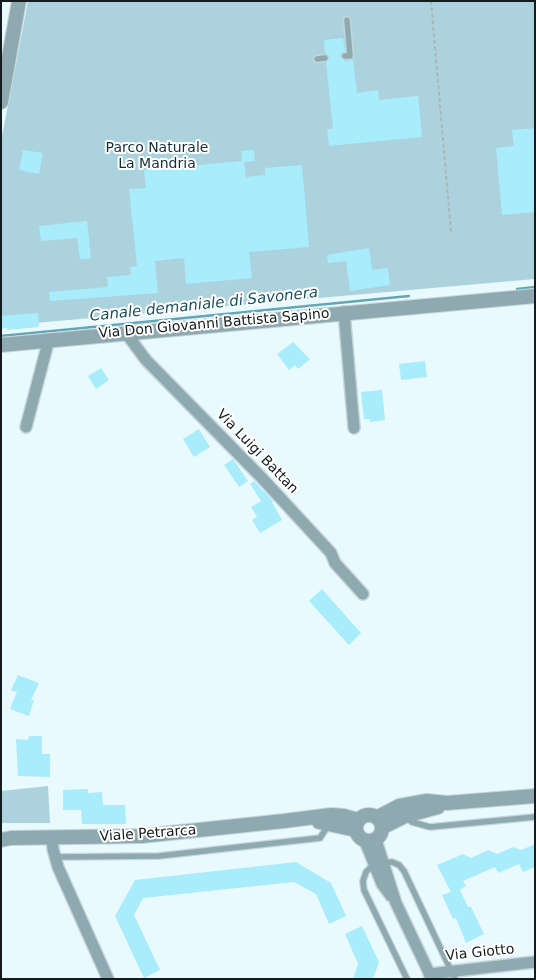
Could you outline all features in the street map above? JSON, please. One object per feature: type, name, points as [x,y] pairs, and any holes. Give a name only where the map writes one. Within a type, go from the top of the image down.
[{"type":"street","points":[[1,102],[19,1]]},
{"type":"street","name":"Via Don Giovanni Battista Sapino","points":[[1,345],[372,310],[419,301],[442,302],[535,296]]},
{"type":"street","points":[[344,312],[354,428]]},
{"type":"street","name":"Via Luigi Battan","points":[[126,333],[146,360],[261,477],[331,553],[335,562],[363,594]]},
{"type":"street","points":[[26,427],[53,339]]},
{"type":"street","points":[[380,822],[399,806],[427,801],[448,802],[535,796]]},
{"type":"street","points":[[380,822],[429,810],[448,802]]},
{"type":"street","name":"Viale Petrarca","points":[[5,838],[142,836],[284,821],[331,814],[344,816],[357,825]]},
{"type":"street","points":[[368,814],[380,822],[382,833],[371,840],[358,836],[357,825],[363,815],[368,814]]},
{"type":"street","name":"Viale Petrarca","points":[[284,821],[357,825]]},
{"type":"street","points":[[52,837],[58,867],[108,979]]},
{"type":"street","points":[[371,840],[379,863],[382,884],[396,903],[430,976]]},
{"type":"street","name":"Via Giotto","points":[[430,976],[453,975],[535,962]]},
{"type":"lane","points":[[345,56],[350,56],[347,20]]},
{"type":"lane","points":[[317,59],[325,58]]},
{"type":"lane","points":[[405,816],[412,822],[430,827],[535,817]]},
{"type":"lane","points":[[55,857],[159,856],[320,838],[330,823]]},
{"type":"lane","points":[[407,979],[364,890],[363,881],[366,872],[379,863],[392,862],[399,865],[404,871],[453,975]]},
{"type":"path","points":[[431,1],[451,232]]},
{"type":"green space","name":"Parco Naturale La Mandria","points":[[28,1],[535,1],[535,279],[1,326],[1,141]]},
{"type":"green space","points":[[48,786],[50,823],[1,823],[1,791]]},
{"type":"building","points":[[343,38],[345,51],[340,56],[345,61],[353,60],[357,93],[378,90],[379,100],[418,96],[422,137],[329,146],[327,129],[333,129],[326,62],[330,58],[325,53],[324,40]]},
{"type":"building","points":[[535,128],[535,212],[502,215],[496,148],[514,146],[512,130]]},
{"type":"building","points":[[23,150],[43,153],[39,174],[19,170]]},
{"type":"building","points":[[254,150],[255,161],[244,162],[246,177],[265,175],[265,168],[302,165],[309,247],[249,252],[252,278],[186,284],[184,258],[155,261],[158,293],[50,301],[49,292],[108,287],[107,277],[131,275],[130,267],[137,266],[129,189],[146,188],[144,170],[242,161],[241,151]]},
{"type":"building","points":[[87,221],[91,258],[80,259],[77,238],[41,241],[39,226]]},
{"type":"building","points":[[369,248],[372,270],[388,268],[390,285],[350,291],[346,261],[328,263],[327,255]]},
{"type":"building","points":[[38,313],[39,327],[1,329],[1,316]]},
{"type":"building","points":[[293,342],[310,359],[298,369],[295,365],[289,370],[277,354]]},
{"type":"building","points":[[425,361],[427,377],[401,380],[399,364]]},
{"type":"building","points":[[101,368],[109,380],[96,389],[88,376]]},
{"type":"building","points":[[382,390],[385,420],[370,422],[370,419],[364,419],[361,392]]},
{"type":"building","points":[[199,429],[210,447],[194,457],[183,439]]},
{"type":"building","points":[[233,459],[248,481],[239,487],[224,465]]},
{"type":"building","points":[[254,481],[273,501],[282,520],[260,533],[252,520],[257,517],[251,507],[261,501],[250,484]]},
{"type":"building","points":[[322,589],[361,633],[349,645],[309,601]]},
{"type":"building","points":[[18,675],[39,683],[31,700],[34,700],[29,716],[10,709],[17,692],[11,690]]},
{"type":"building","points":[[29,736],[42,736],[42,754],[50,754],[50,777],[18,776],[16,739],[28,740]]},
{"type":"building","points":[[88,789],[88,793],[102,792],[103,805],[125,805],[126,824],[82,824],[81,810],[63,810],[63,790]]},
{"type":"building","points":[[535,844],[535,867],[523,872],[519,864],[498,873],[495,867],[463,881],[466,886],[460,890],[468,907],[471,907],[484,934],[466,943],[456,918],[453,919],[442,895],[451,892],[437,865],[463,854],[471,858],[488,850],[497,854],[513,847],[521,850]]},
{"type":"building","points":[[296,862],[331,883],[346,916],[329,924],[316,894],[294,882],[143,898],[134,915],[160,970],[144,978],[115,916],[135,880]]},
{"type":"building","points":[[362,926],[379,962],[373,979],[353,979],[358,964],[345,934]]},
{"type":"waterway","name":"Canale demaniale di Savonera","points":[[517,289],[535,287]]},
{"type":"waterway","name":"Canale demaniale di Savonera","points":[[1,336],[409,296]]}]
